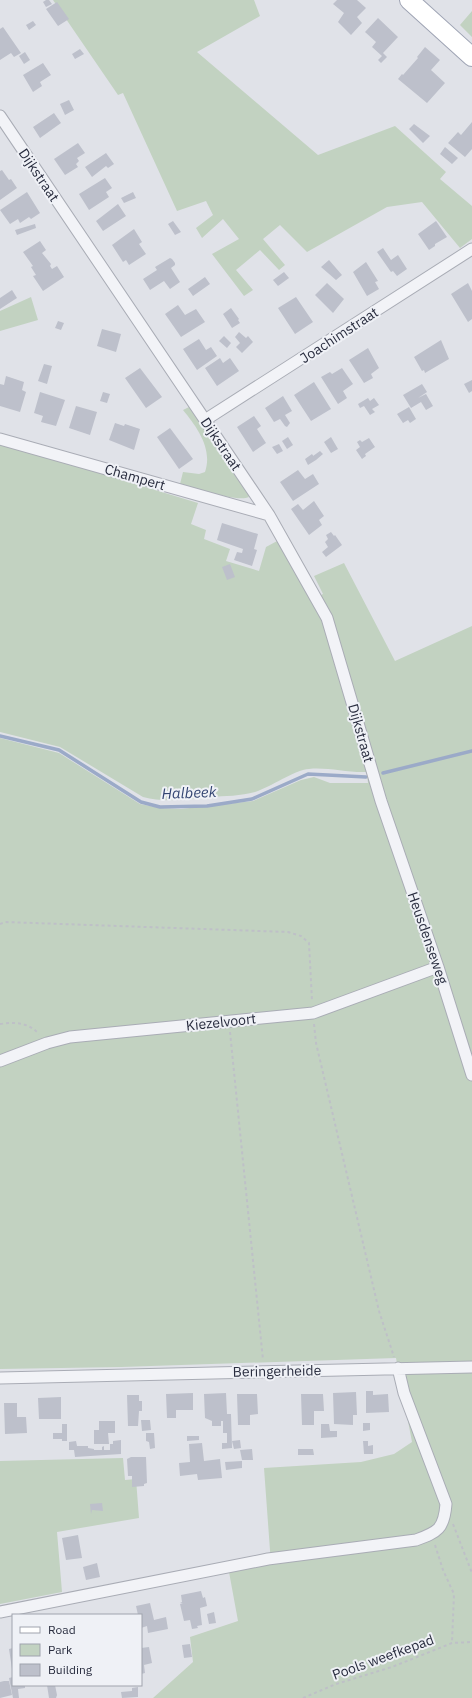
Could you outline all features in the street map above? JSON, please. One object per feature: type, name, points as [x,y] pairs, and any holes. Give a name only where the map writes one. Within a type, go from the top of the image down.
[{"type":"main road","points":[[409,0],[472,57]]},
{"type":"street","name":"Dijkstraat","points":[[0,116],[269,515],[327,618],[381,801]]},
{"type":"street","name":"Joachimstraat","points":[[205,420],[472,248]]},
{"type":"street","name":"Champert","points":[[0,439],[269,515]]},
{"type":"street","name":"Heusdenseweg","points":[[381,801],[438,967],[472,1075]]},
{"type":"street","name":"Kiezelvoort","points":[[0,1062],[47,1043],[70,1037],[313,1013],[438,967]]},
{"type":"street","name":"Beringerheide","points":[[0,1378],[472,1367]]},
{"type":"street","points":[[0,1612],[268,1559],[416,1540],[434,1533],[440,1528],[445,1516],[446,1504],[404,1393],[398,1368]]},
{"type":"path","points":[[0,924],[5,922],[288,932],[301,936],[309,943],[316,1043],[379,1311],[398,1368]]},
{"type":"path","points":[[0,1024],[19,1022],[34,1029],[47,1043]]},
{"type":"path","points":[[229,1022],[264,1371]]},
{"type":"path","points":[[445,1516],[454,1526],[472,1574]]},
{"type":"path","points":[[434,1533],[435,1549],[454,1594],[452,1643]]},
{"type":"path","name":"Pools weefkepad","points":[[303,1698],[336,1684],[392,1667],[452,1643],[472,1642]]},
{"type":"green space","points":[[53,0],[254,0],[260,16],[197,52],[318,155],[395,126],[446,172],[440,179],[472,206],[472,239],[460,248],[422,202],[387,207],[307,252],[280,225],[263,239],[285,265],[279,270],[260,250],[236,270],[253,290],[244,296],[212,254],[239,239],[223,219],[202,238],[196,228],[213,215],[206,201],[177,211],[123,93],[118,95]]},
{"type":"green space","points":[[472,11],[472,37],[460,25]]},
{"type":"green space","points":[[31,297],[38,320],[0,331],[0,311]]},
{"type":"green space","points":[[189,407],[246,490],[249,497],[235,498],[180,484],[183,472],[199,474],[205,472],[207,463],[207,455],[202,439],[183,410]]},
{"type":"green space","points":[[0,443],[198,503],[191,524],[206,530],[204,539],[230,549],[226,561],[259,571],[266,547],[279,540],[311,600],[323,594],[314,576],[344,563],[395,661],[472,626],[472,1698],[153,1698],[193,1662],[190,1637],[238,1621],[229,1572],[271,1564],[264,1468],[361,1462],[394,1454],[412,1442],[396,1358],[121,1367],[0,1369],[0,738],[59,753],[140,804],[160,808],[181,809],[253,801],[301,780],[314,777],[330,783],[368,783],[367,772],[309,769],[296,772],[261,790],[250,793],[233,796],[176,800],[151,799],[143,797],[60,747],[0,732]]},
{"type":"green space","points":[[123,1458],[125,1480],[136,1479],[139,1518],[57,1532],[62,1592],[0,1604],[0,1461]]},
{"type":"building","points":[[49,0],[52,4],[46,7],[43,2]]},
{"type":"building","points":[[337,0],[357,0],[366,8],[357,17],[362,23],[351,35],[338,22],[344,13],[333,4]]},
{"type":"building","points":[[57,2],[69,19],[58,26],[46,9]]},
{"type":"building","points":[[378,18],[398,37],[383,53],[387,57],[381,63],[378,60],[382,56],[372,47],[376,42],[365,32]]},
{"type":"building","points":[[33,21],[36,25],[29,30],[26,25]]},
{"type":"building","points":[[3,27],[21,53],[14,57],[11,53],[0,60],[0,29]]},
{"type":"building","points":[[425,47],[440,60],[431,70],[445,83],[427,103],[398,79],[418,58],[417,57]]},
{"type":"building","points":[[80,49],[84,54],[75,59],[72,54]]},
{"type":"building","points":[[25,52],[30,60],[24,64],[19,56]]},
{"type":"building","points":[[43,63],[51,75],[40,82],[42,86],[33,92],[23,75]]},
{"type":"building","points":[[69,100],[74,110],[65,115],[60,104]]},
{"type":"building","points":[[54,113],[61,123],[40,138],[33,127]]},
{"type":"building","points":[[472,122],[472,149],[465,157],[448,143],[458,132],[461,135]]},
{"type":"building","points":[[414,124],[430,136],[423,143],[409,129]]},
{"type":"building","points":[[78,143],[85,153],[77,158],[79,161],[76,164],[78,167],[65,175],[54,159]]},
{"type":"building","points":[[445,147],[458,158],[452,164],[440,154]]},
{"type":"building","points":[[106,153],[114,164],[108,168],[106,166],[92,177],[85,167]]},
{"type":"building","points":[[2,170],[17,188],[0,200],[0,171]]},
{"type":"building","points":[[105,178],[112,188],[106,192],[109,197],[89,210],[79,194]]},
{"type":"building","points":[[27,192],[40,213],[31,219],[29,217],[20,223],[18,219],[10,224],[0,210]]},
{"type":"building","points":[[133,192],[136,198],[124,203],[121,198]]},
{"type":"building","points":[[118,204],[126,216],[103,231],[96,221]]},
{"type":"building","points":[[173,221],[181,232],[175,235],[168,224]]},
{"type":"building","points":[[436,221],[447,237],[435,244],[435,246],[429,250],[418,234]]},
{"type":"building","points":[[35,224],[36,228],[17,235],[15,230]]},
{"type":"building","points":[[134,229],[142,242],[139,244],[146,254],[129,265],[126,260],[123,262],[112,245]]},
{"type":"building","points":[[40,241],[46,250],[42,253],[51,264],[50,266],[52,269],[57,266],[64,277],[43,291],[33,276],[36,275],[31,267],[33,266],[23,252]]},
{"type":"building","points":[[383,248],[391,260],[398,255],[407,269],[397,276],[393,271],[391,272],[377,252]]},
{"type":"building","points":[[170,258],[175,263],[175,265],[171,268],[180,282],[170,289],[164,281],[150,290],[143,279],[157,270],[155,267]]},
{"type":"building","points":[[329,260],[342,275],[336,280],[321,267]]},
{"type":"building","points":[[366,262],[378,281],[375,282],[379,289],[367,296],[353,272]]},
{"type":"building","points":[[284,272],[289,278],[278,286],[273,280]]},
{"type":"building","points":[[205,277],[210,284],[193,296],[188,289]]},
{"type":"building","points":[[327,283],[344,299],[333,313],[315,295]]},
{"type":"building","points":[[468,283],[472,291],[472,319],[468,322],[451,294]]},
{"type":"building","points":[[12,290],[17,298],[0,309],[0,298]]},
{"type":"building","points":[[296,297],[313,322],[295,334],[278,308]]},
{"type":"building","points":[[178,305],[185,315],[196,309],[205,322],[181,337],[165,314]]},
{"type":"building","points":[[231,308],[239,319],[238,320],[240,323],[232,328],[223,314]]},
{"type":"building","points":[[58,321],[64,323],[61,330],[55,328]]},
{"type":"building","points":[[102,329],[121,334],[116,352],[97,346]]},
{"type":"building","points":[[239,332],[246,338],[248,336],[253,342],[242,353],[236,347],[240,343],[235,337]]},
{"type":"building","points":[[224,336],[231,343],[227,348],[219,341]]},
{"type":"building","points":[[199,339],[206,350],[211,347],[217,356],[197,370],[183,349]]},
{"type":"building","points":[[441,340],[449,359],[425,373],[424,370],[422,371],[414,357]]},
{"type":"building","points":[[368,348],[379,368],[371,374],[373,378],[364,383],[349,360]]},
{"type":"building","points":[[220,358],[223,363],[230,358],[239,371],[217,386],[205,368]]},
{"type":"building","points":[[44,364],[52,366],[47,384],[38,381]]},
{"type":"building","points":[[140,368],[162,397],[146,408],[125,378]]},
{"type":"building","points":[[342,368],[353,384],[343,391],[347,398],[338,404],[321,377],[330,372],[332,374]]},
{"type":"building","points":[[6,376],[24,382],[22,390],[26,392],[20,412],[0,406],[0,384],[4,385]]},
{"type":"building","points":[[472,380],[472,391],[469,393],[464,384]]},
{"type":"building","points":[[314,382],[331,409],[311,421],[294,395]]},
{"type":"building","points":[[422,384],[427,392],[418,398],[426,394],[433,406],[426,410],[421,402],[411,408],[403,395]]},
{"type":"building","points":[[40,392],[65,400],[56,426],[41,422],[43,416],[34,413]]},
{"type":"building","points":[[103,392],[110,394],[107,403],[100,401]]},
{"type":"building","points":[[283,396],[292,411],[285,415],[290,423],[287,427],[280,419],[274,422],[265,408]]},
{"type":"building","points":[[368,398],[370,401],[374,398],[379,405],[372,409],[375,412],[370,415],[364,406],[360,408],[358,404]]},
{"type":"building","points":[[76,406],[97,412],[90,435],[69,428]]},
{"type":"building","points":[[409,407],[416,419],[410,423],[408,420],[403,423],[397,414]]},
{"type":"building","points":[[254,416],[261,426],[257,429],[266,443],[253,452],[237,427]]},
{"type":"building","points":[[115,423],[124,426],[125,424],[140,429],[134,450],[109,440]]},
{"type":"building","points":[[170,428],[193,459],[179,469],[157,437]]},
{"type":"building","points":[[288,437],[293,445],[287,449],[282,441]]},
{"type":"building","points":[[331,437],[338,449],[331,453],[324,442]]},
{"type":"building","points":[[369,438],[375,447],[365,454],[366,456],[362,459],[356,450],[360,447],[357,442],[360,440],[362,442]]},
{"type":"building","points":[[279,444],[283,451],[277,454],[272,447]]},
{"type":"building","points":[[320,451],[323,454],[316,460],[313,456]]},
{"type":"building","points":[[312,454],[316,460],[308,465],[305,459]]},
{"type":"building","points":[[298,470],[305,479],[313,474],[319,484],[293,501],[280,482]]},
{"type":"building","points":[[314,501],[324,516],[319,520],[322,525],[309,535],[291,509],[298,504],[303,510]]},
{"type":"building","points":[[222,523],[258,534],[254,549],[257,550],[252,566],[234,560],[237,552],[242,553],[243,549],[217,540]]},
{"type":"building","points":[[331,532],[342,545],[326,557],[322,552],[328,547],[325,542],[328,539],[326,535]]},
{"type":"building","points":[[230,564],[235,577],[227,580],[222,567]]},
{"type":"building","points":[[366,1391],[373,1391],[373,1395],[388,1394],[389,1412],[366,1413]]},
{"type":"building","points":[[356,1392],[357,1415],[353,1415],[353,1425],[334,1424],[333,1393]]},
{"type":"building","points":[[193,1393],[193,1410],[176,1410],[176,1418],[167,1418],[166,1394]]},
{"type":"building","points":[[226,1393],[227,1414],[231,1414],[232,1448],[222,1449],[222,1443],[227,1443],[227,1433],[223,1433],[223,1421],[221,1421],[221,1426],[212,1426],[212,1421],[205,1418],[204,1394]]},
{"type":"building","points":[[237,1394],[257,1394],[258,1414],[250,1415],[250,1425],[238,1425]]},
{"type":"building","points":[[301,1394],[323,1394],[324,1411],[314,1411],[314,1425],[302,1425]]},
{"type":"building","points":[[127,1395],[139,1395],[139,1401],[142,1401],[142,1411],[139,1411],[138,1426],[128,1426]]},
{"type":"building","points":[[61,1397],[61,1419],[39,1419],[38,1398]]},
{"type":"building","points":[[4,1403],[17,1403],[17,1417],[26,1417],[27,1433],[5,1434]]},
{"type":"building","points":[[141,1420],[150,1420],[151,1430],[142,1431]]},
{"type":"building","points":[[99,1421],[115,1421],[115,1433],[108,1433],[109,1444],[94,1444],[94,1430],[99,1430]]},
{"type":"building","points":[[363,1423],[370,1423],[370,1430],[363,1431]]},
{"type":"building","points":[[62,1424],[67,1424],[67,1441],[62,1441],[62,1439],[53,1439],[53,1433],[62,1433]]},
{"type":"building","points":[[321,1424],[329,1424],[330,1431],[337,1431],[337,1437],[321,1438]]},
{"type":"building","points":[[146,1433],[154,1433],[155,1448],[150,1449],[149,1442],[146,1441]]},
{"type":"building","points":[[187,1436],[199,1436],[199,1440],[187,1441]]},
{"type":"building","points":[[121,1440],[121,1454],[75,1457],[74,1450],[69,1450],[69,1442],[76,1441],[77,1446],[88,1446],[88,1448],[94,1450],[102,1450],[102,1447],[104,1446],[104,1450],[110,1450],[110,1444],[113,1444],[113,1441]]},
{"type":"building","points":[[240,1440],[241,1448],[234,1449],[232,1441]]},
{"type":"building","points":[[363,1441],[368,1441],[368,1446],[373,1445],[373,1454],[364,1454]]},
{"type":"building","points":[[202,1443],[204,1461],[220,1459],[222,1478],[198,1480],[197,1474],[180,1476],[179,1463],[190,1462],[189,1444]]},
{"type":"building","points":[[252,1449],[253,1460],[242,1460],[240,1450]]},
{"type":"building","points":[[298,1449],[313,1449],[314,1455],[298,1455]]},
{"type":"building","points":[[131,1457],[146,1457],[147,1483],[144,1484],[144,1486],[132,1487],[132,1476],[128,1476],[127,1459]]},
{"type":"building","points":[[242,1461],[242,1468],[226,1470],[225,1462]]},
{"type":"building","points":[[102,1503],[103,1511],[92,1510],[91,1514],[90,1504]]},
{"type":"building","points":[[78,1535],[82,1558],[66,1560],[62,1538]]},
{"type":"building","points":[[97,1563],[100,1577],[86,1580],[83,1567]]},
{"type":"building","points":[[201,1591],[203,1598],[205,1597],[207,1606],[200,1608],[202,1625],[197,1626],[198,1628],[192,1629],[190,1620],[184,1621],[180,1604],[183,1604],[180,1603],[182,1602],[181,1595]]},
{"type":"building","points":[[150,1603],[154,1620],[166,1617],[168,1629],[148,1633],[147,1626],[142,1628],[142,1614],[138,1614],[136,1606]]},
{"type":"building","points":[[214,1612],[216,1623],[209,1624],[207,1614]]},
{"type":"building","points":[[190,1644],[192,1657],[184,1658],[182,1645]]},
{"type":"building","points":[[149,1647],[152,1663],[144,1665],[145,1673],[142,1674],[142,1648]]},
{"type":"building","points":[[12,1648],[12,1669],[9,1649]]},
{"type":"building","points":[[12,1677],[12,1686],[25,1686],[25,1688],[18,1689],[19,1698],[13,1698],[9,1678]]},
{"type":"building","points":[[9,1681],[12,1695],[0,1698],[0,1682]]},
{"type":"building","points":[[47,1686],[55,1686],[56,1698],[49,1698]]},
{"type":"building","points":[[138,1687],[138,1697],[122,1698],[121,1692],[132,1691],[132,1688]]},
{"type":"waterway","name":"Halbeek","points":[[0,736],[59,750],[141,802],[160,807],[207,806],[252,799],[308,774],[366,777]]},
{"type":"waterway","name":"Halbeek","points":[[383,773],[472,751]]}]
